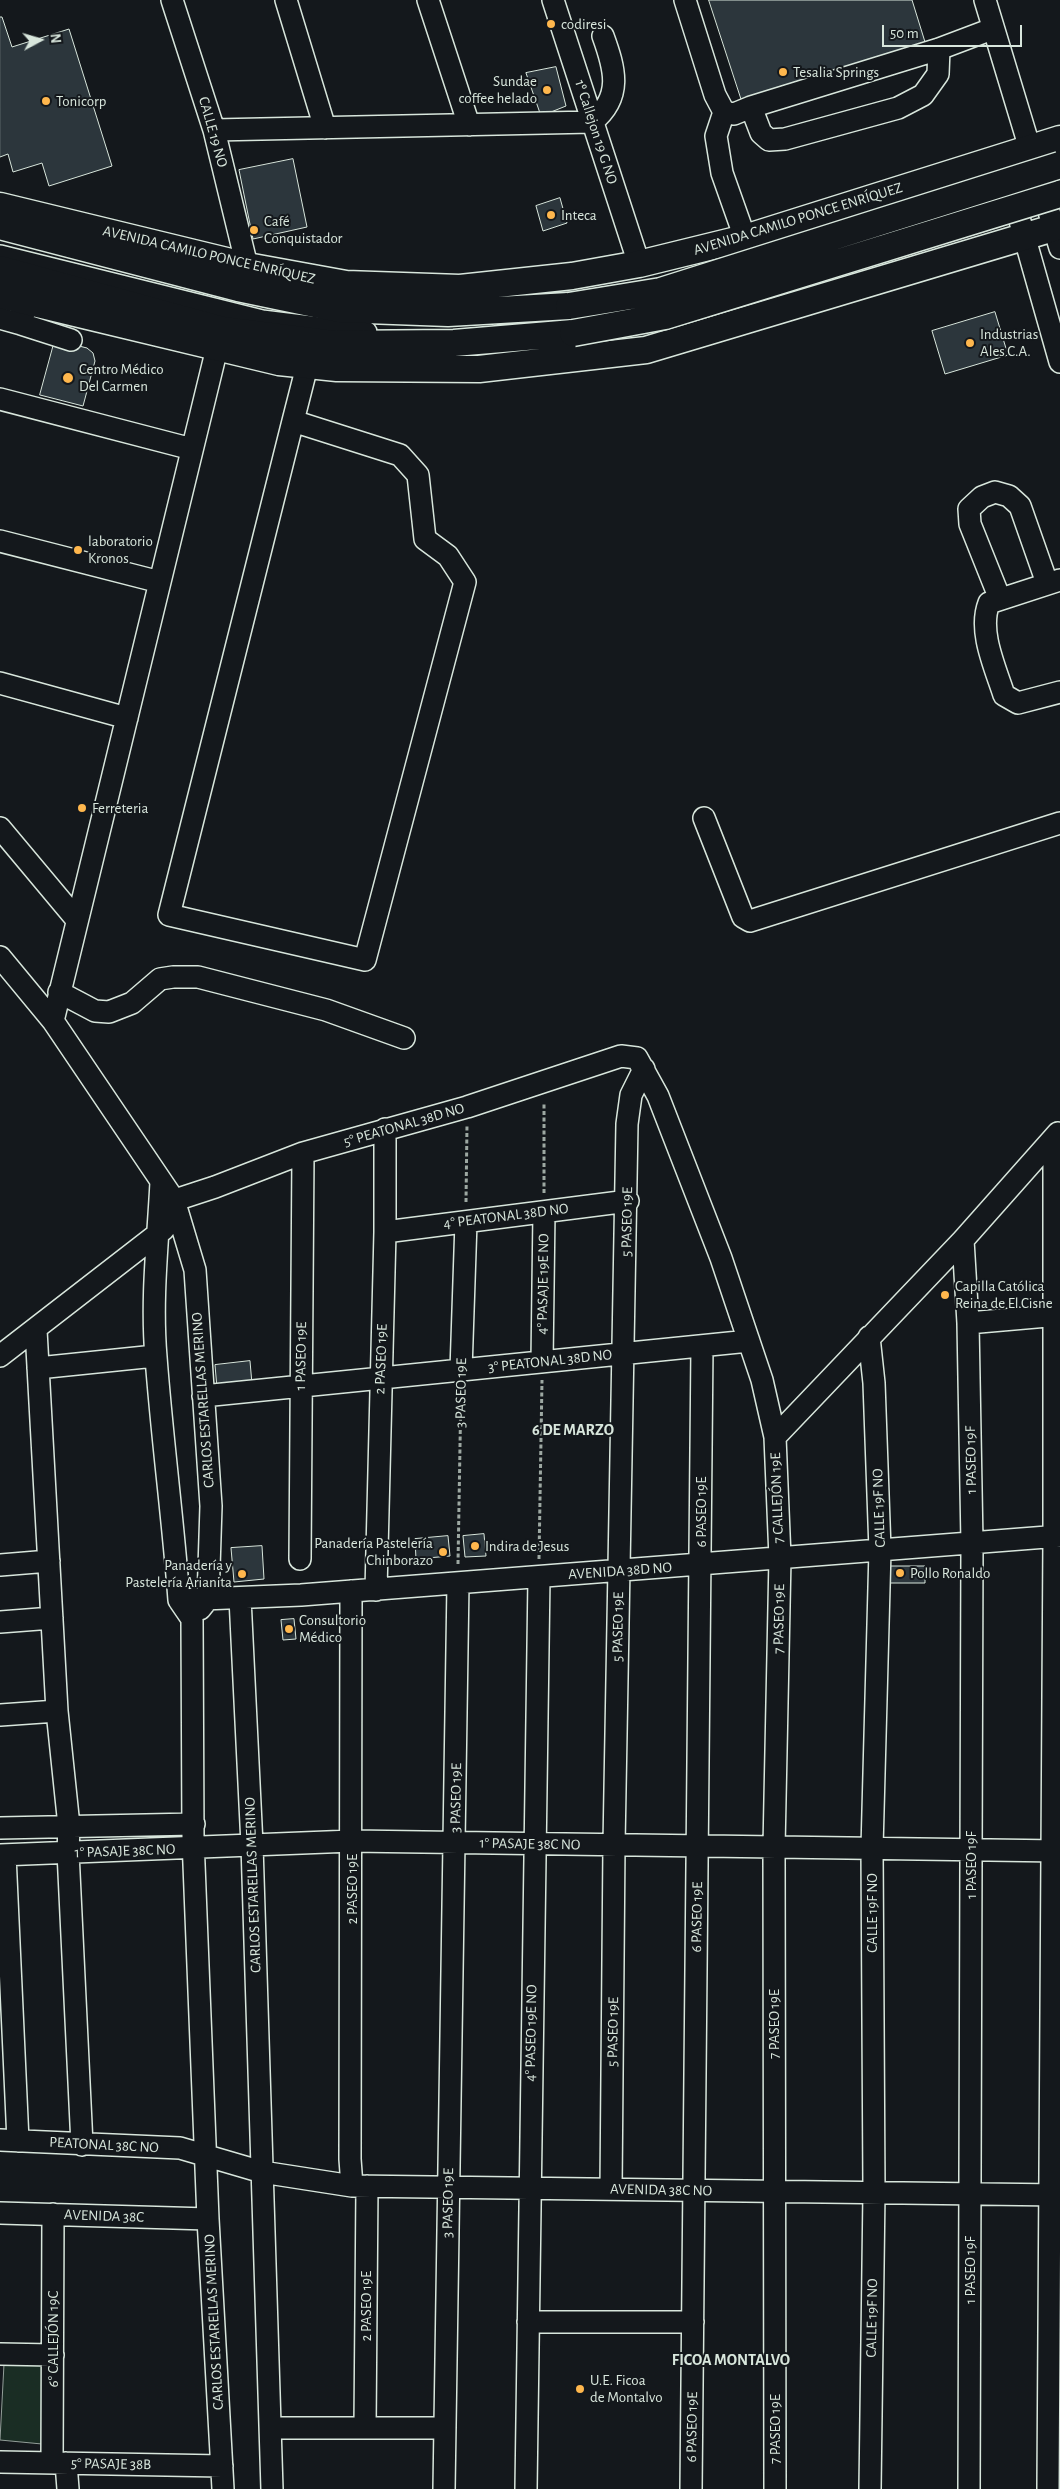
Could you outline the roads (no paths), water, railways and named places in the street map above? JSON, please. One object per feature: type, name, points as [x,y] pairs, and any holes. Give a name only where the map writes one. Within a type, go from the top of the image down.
[{"type":"main road","name":"AVENIDA CAMILO PONCE ENRÍQUEZ","points":[[0,206],[247,266],[346,284],[460,288],[572,276],[639,264],[745,238],[1060,138]]},
{"type":"main road","name":"AVENIDA CAMILO PONCE ENRÍQUEZ","points":[[0,226],[238,288],[339,309],[448,313],[569,306],[661,291],[1060,165]]},
{"type":"main road","points":[[919,183],[936,192],[943,200],[951,218],[951,238],[948,247],[937,263]]},
{"type":"main road","points":[[0,269],[223,330],[334,344],[454,343],[572,333],[665,316],[1060,194]]},
{"type":"main road","points":[[0,295],[24,313],[217,348],[279,362],[307,366],[409,370],[479,370],[646,350],[1025,236],[1058,234]]},
{"type":"main road","points":[[334,344],[409,370]]},
{"type":"street","name":"CALLE 19 NO","points":[[172,0],[214,130],[247,266]]},
{"type":"street","points":[[286,0],[325,128]]},
{"type":"street","points":[[428,0],[470,125]]},
{"type":"street","name":"1º Callejon 19 G NO","points":[[553,0],[639,264]]},
{"type":"street","points":[[686,0],[715,95],[724,112],[716,136],[722,173],[745,238]]},
{"type":"street","points":[[984,0],[1058,234]]},
{"type":"street","points":[[724,112],[734,114],[751,107],[939,49],[992,29]]},
{"type":"street","points":[[214,130],[592,122],[604,113],[612,97],[612,64],[603,36]]},
{"type":"street","points":[[751,107],[761,133],[768,140],[785,140],[898,108],[923,94],[938,74],[939,49]]},
{"type":"street","points":[[1001,157],[1060,362]]},
{"type":"street","name":"AVENIDA CAMILO PONCE ENRÍQUEZ","points":[[0,241],[243,306],[343,322],[424,321],[448,313]]},
{"type":"street","points":[[0,256],[262,322],[334,344]]},
{"type":"street","points":[[0,318],[24,313],[71,340]]},
{"type":"street","points":[[262,322],[343,332],[424,333],[454,343]]},
{"type":"street","points":[[53,1021],[217,348]]},
{"type":"street","points":[[293,421],[400,455],[418,475],[425,539],[448,556],[465,582],[365,960],[169,916],[293,421],[307,366]]},
{"type":"street","points":[[0,398],[192,449]]},
{"type":"street","points":[[1000,599],[970,524],[968,509],[982,497],[995,492],[1009,496],[1020,506],[1054,582],[989,603],[984,616],[991,655],[1004,695],[1018,702],[1060,692]]},
{"type":"street","points":[[0,541],[160,582]]},
{"type":"street","points":[[0,683],[127,718]]},
{"type":"street","points":[[704,818],[742,917],[750,921],[1060,823]]},
{"type":"street","points":[[0,828],[77,920]]},
{"type":"street","name":"CARLOS ESTARELLAS MERINO","points":[[0,957],[53,1021],[161,1182],[167,1202],[180,1222],[195,1270],[211,1506],[208,1599]]},
{"type":"street","points":[[59,992],[94,1011],[109,1012],[132,1003],[160,979],[198,977],[326,1010],[404,1038]]},
{"type":"street","name":"5° PEATONAL 38D NO","points":[[167,1202],[215,1187],[303,1153],[467,1107],[621,1056],[637,1058],[644,1069]]},
{"type":"street","name":"5 PASEO 19E","points":[[611,2189],[614,1845],[628,1201],[627,1124],[631,1096],[644,1069]]},
{"type":"street","name":"7 CALLEJÓN 19E","points":[[644,1069],[658,1096],[721,1258],[762,1380],[775,1438],[780,1558]]},
{"type":"street","name":"2 PASEO 19E","points":[[376,1590],[385,1232],[385,1129]]},
{"type":"street","points":[[775,1438],[963,1240],[1057,1135]]},
{"type":"street","points":[[1048,2489],[1054,2311],[1055,2194],[1057,1135]]},
{"type":"street","name":"1 PASEO 19E","points":[[300,1559],[303,1153]]},
{"type":"street","name":"4° PEATONAL 38D NO","points":[[385,1232],[628,1201]]},
{"type":"street","name":"CARLOS ESTARELLAS MERINO","points":[[167,1202],[159,1231],[154,1268],[156,1356],[179,1600],[192,1619],[194,1848],[208,2219],[223,2489]]},
{"type":"street","name":"4° PASAJE 19E NO","points":[[542,1362],[544,1212]]},
{"type":"street","points":[[0,1356],[36,1330],[159,1231],[180,1222]]},
{"type":"street","name":"3 PASEO 19E","points":[[461,1370],[466,1222]]},
{"type":"street","name":"1 PASEO 19F","points":[[963,1240],[968,1323],[972,1543],[971,2194],[968,2489]]},
{"type":"street","points":[[968,1323],[1057,1316]]},
{"type":"street","points":[[36,1330],[57,1711],[69,1826],[68,1852],[82,2145]]},
{"type":"street","name":"CALLE 19F NO","points":[[869,1338],[874,1383],[880,1550],[872,1848],[874,2192],[870,2489]]},
{"type":"street","name":"3° PEATONAL 38D NO","points":[[203,1396],[749,1341]]},
{"type":"street","name":"6 PASEO 19E","points":[[691,2489],[702,1346]]},
{"type":"street","points":[[38,1368],[156,1356]]},
{"type":"street","name":"AVENIDA 38D NO","points":[[179,1600],[376,1590],[1057,1537]]},
{"type":"street","name":"7 PASEO 19E","points":[[775,2489],[774,1847],[780,1558]]},
{"type":"street","points":[[0,1565],[49,1561]]},
{"type":"street","name":"4° PASEO 19E NO","points":[[526,2489],[539,1577]]},
{"type":"street","name":"3 PASEO 19E","points":[[444,2489],[458,1583]]},
{"type":"street","name":"2 PASEO 19E","points":[[351,1591],[350,2159],[360,2186],[365,2427]]},
{"type":"street","name":"CARLOS ESTARELLAS MERINO","points":[[240,1598],[252,1845],[272,2489]]},
{"type":"street","points":[[192,1619],[208,1599]]},
{"type":"street","points":[[0,1622],[52,1618]]},
{"type":"street","points":[[0,1715],[57,1711]]},
{"type":"street","name":"1° PASAJE 38C NO","points":[[0,1828],[194,1824]]},
{"type":"street","name":"1° PASAJE 38C NO","points":[[2,1855],[352,1841],[1056,1851]]},
{"type":"street","points":[[2,1855],[9,2140]]},
{"type":"street","name":"PEATONAL 38C NO","points":[[9,2140],[82,2145],[180,2148],[206,2156]]},
{"type":"street","points":[[206,2156],[262,2172]]},
{"type":"street","name":"AVENIDA 38C NO","points":[[262,2172],[360,2186],[1055,2194]]},
{"type":"street","name":"AVENIDA 38C","points":[[0,2213],[208,2219]]},
{"type":"street","name":"6° CALLEJÓN 19C","points":[[53,2214],[53,2354],[59,2463],[68,2489]]},
{"type":"street","points":[[528,2322],[693,2322]]},
{"type":"street","points":[[0,2354],[53,2354]]},
{"type":"street","points":[[271,2428],[445,2428]]},
{"type":"street","name":"5° PASAJE 38B","points":[[0,2462],[222,2466]]},
{"type":"place","name":"codiresi","points":[[551,24]]},
{"type":"place","name":"Tesalia Springs","points":[[783,72]]},
{"type":"place","name":"Sundae coffee helado","points":[[547,90]]},
{"type":"place","name":"Tonicorp","points":[[46,101]]},
{"type":"place","name":"Inteca","points":[[551,215]]},
{"type":"place","name":"Café Conquistador","points":[[254,230]]},
{"type":"place","name":"Industrias Ales C.A.","points":[[970,343]]},
{"type":"place","name":"Centro Médico Del Carmen","points":[[68,378]]},
{"type":"place","name":"laboratorio Kronos","points":[[78,550]]},
{"type":"place","name":"Ferreteria","points":[[82,808]]},
{"type":"place","name":"Capilla Católica Reina de El Cisne","points":[[945,1295]]},
{"type":"place","name":"Indira de Jesus","points":[[475,1546]]},
{"type":"place","name":"Panadería Pastelería Chinborazo","points":[[443,1552]]},
{"type":"place","name":"Pollo Ronaldo","points":[[900,1573]]},
{"type":"place","name":"Panadería y Pastelería Arianita","points":[[242,1574]]},
{"type":"place","name":"Consultorio Médico","points":[[289,1629]]},
{"type":"place","name":"U.E. Ficoa de Montalvo","points":[[580,2389]]},
{"type":"district","name":"6 DE MARZO","points":[[573,1430]]},
{"type":"district","name":"FICOA MONTALVO","points":[[731,2360]]}]
